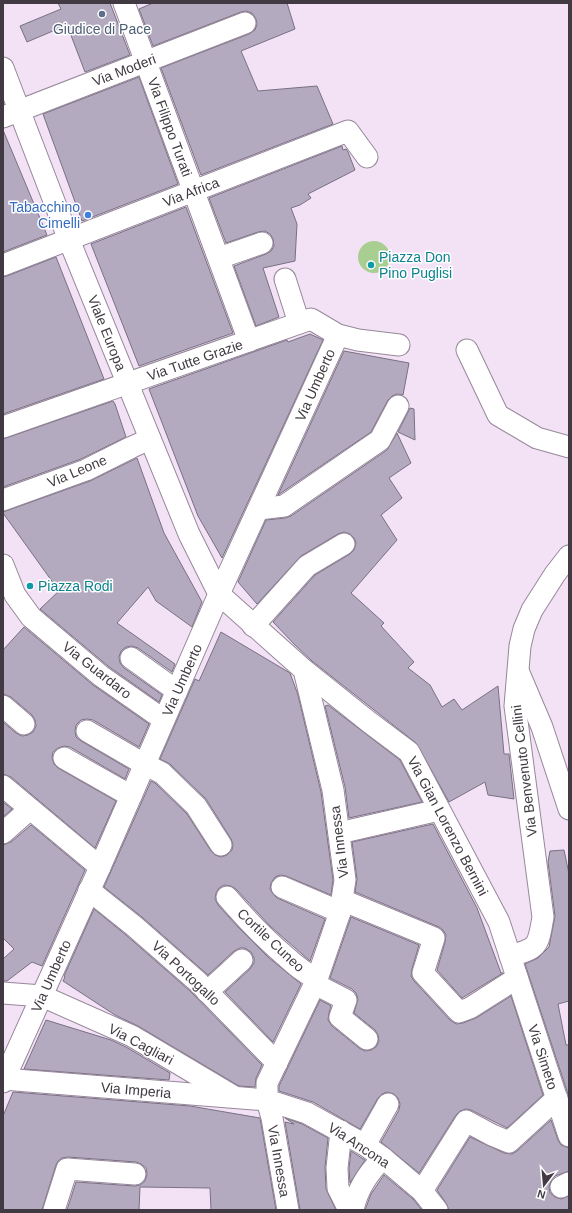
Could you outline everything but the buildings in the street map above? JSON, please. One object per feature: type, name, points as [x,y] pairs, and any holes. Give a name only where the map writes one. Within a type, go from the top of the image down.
[{"type":"street","name":"Via Filippo Turati","points":[[125,3],[249,341]]},
{"type":"street","name":"Via Moderi","points":[[11,114],[246,23]]},
{"type":"street","name":"Viale Europa","points":[[3,68],[11,114],[69,240],[188,534],[220,594]]},
{"type":"street","name":"Via Africa","points":[[3,265],[348,131],[367,157]]},
{"type":"street","points":[[219,258],[262,243]]},
{"type":"street","points":[[285,279],[299,323]]},
{"type":"street","name":"Via Tutte Grazie","points":[[3,427],[311,319],[338,335]]},
{"type":"street","name":"Via Umberto","points":[[3,1080],[100,867],[220,594],[338,335],[358,340],[399,345]]},
{"type":"street","points":[[467,350],[498,415],[537,438],[569,447]]},
{"type":"street","points":[[259,509],[284,506],[380,440],[398,406]]},
{"type":"street","name":"Via Leone","points":[[3,500],[86,470],[150,439]]},
{"type":"street","points":[[253,626],[308,566],[344,544]]},
{"type":"street","name":"Via Benvenuto Cellini","points":[[510,956],[525,952],[536,946],[543,917],[515,706],[520,646],[524,629],[532,610],[555,574],[569,556]]},
{"type":"street","name":"Via Guardaro","points":[[3,565],[9,599],[101,676],[164,720]]},
{"type":"street","points":[[220,594],[253,626],[304,670]]},
{"type":"street","points":[[131,658],[177,691]]},
{"type":"street","name":"Via Gian Lorenzo Bernini","points":[[304,670],[409,752],[499,922],[517,978]]},
{"type":"street","name":"Via Innessa","points":[[288,1210],[272,1118],[267,1100],[267,1083],[316,982],[341,906],[345,880],[333,790],[304,670]]},
{"type":"street","points":[[518,670],[542,727],[569,809]]},
{"type":"street","points":[[3,706],[24,724]]},
{"type":"street","points":[[87,731],[162,773],[196,806],[221,845]]},
{"type":"street","points":[[64,758],[131,796]]},
{"type":"street","points":[[3,786],[100,867]]},
{"type":"street","points":[[3,833],[30,809]]},
{"type":"street","points":[[339,833],[439,810]]},
{"type":"street","points":[[282,887],[434,938],[422,973],[459,1012],[470,1008],[517,978]]},
{"type":"street","name":"Via Portogallo","points":[[89,890],[134,926],[207,992],[277,1062]]},
{"type":"street","name":"Cortile Cuneo","points":[[227,897],[246,920],[309,976],[316,982],[346,1000],[340,1017],[367,1039]]},
{"type":"street","points":[[207,992],[242,960]]},
{"type":"street","name":"Via Simeto","points":[[517,978],[569,1136]]},
{"type":"street","name":"Via Cagliari","points":[[3,993],[42,996],[132,1036],[237,1099]]},
{"type":"street","name":"Via Imperia","points":[[3,1080],[237,1099],[267,1100]]},
{"type":"street","points":[[422,1191],[466,1121],[509,1142],[557,1098]]},
{"type":"street","name":"Via Ancona","points":[[267,1100],[307,1113],[365,1145],[422,1191],[437,1210]]},
{"type":"street","points":[[365,1145],[388,1104]]},
{"type":"street","points":[[341,1131],[337,1168],[338,1188],[348,1210]]},
{"type":"street","points":[[353,1210],[356,1197],[370,1171],[383,1158]]},
{"type":"street","points":[[54,1210],[67,1169],[135,1174]]},
{"type":"green space","points":[[371,241],[377,241],[387,248],[390,257],[389,263],[383,270],[377,273],[371,273],[361,266],[358,260],[358,254],[365,244]]},
{"type":"place","name":"Giudice di Pace","points":[[102,14]]},
{"type":"place","name":"Tabacchino Cimelli","points":[[88,215]]},
{"type":"place","name":"Piazza Don Pino Puglisi","points":[[371,265]]},
{"type":"place","name":"Piazza Rodi","points":[[30,586]]}]
